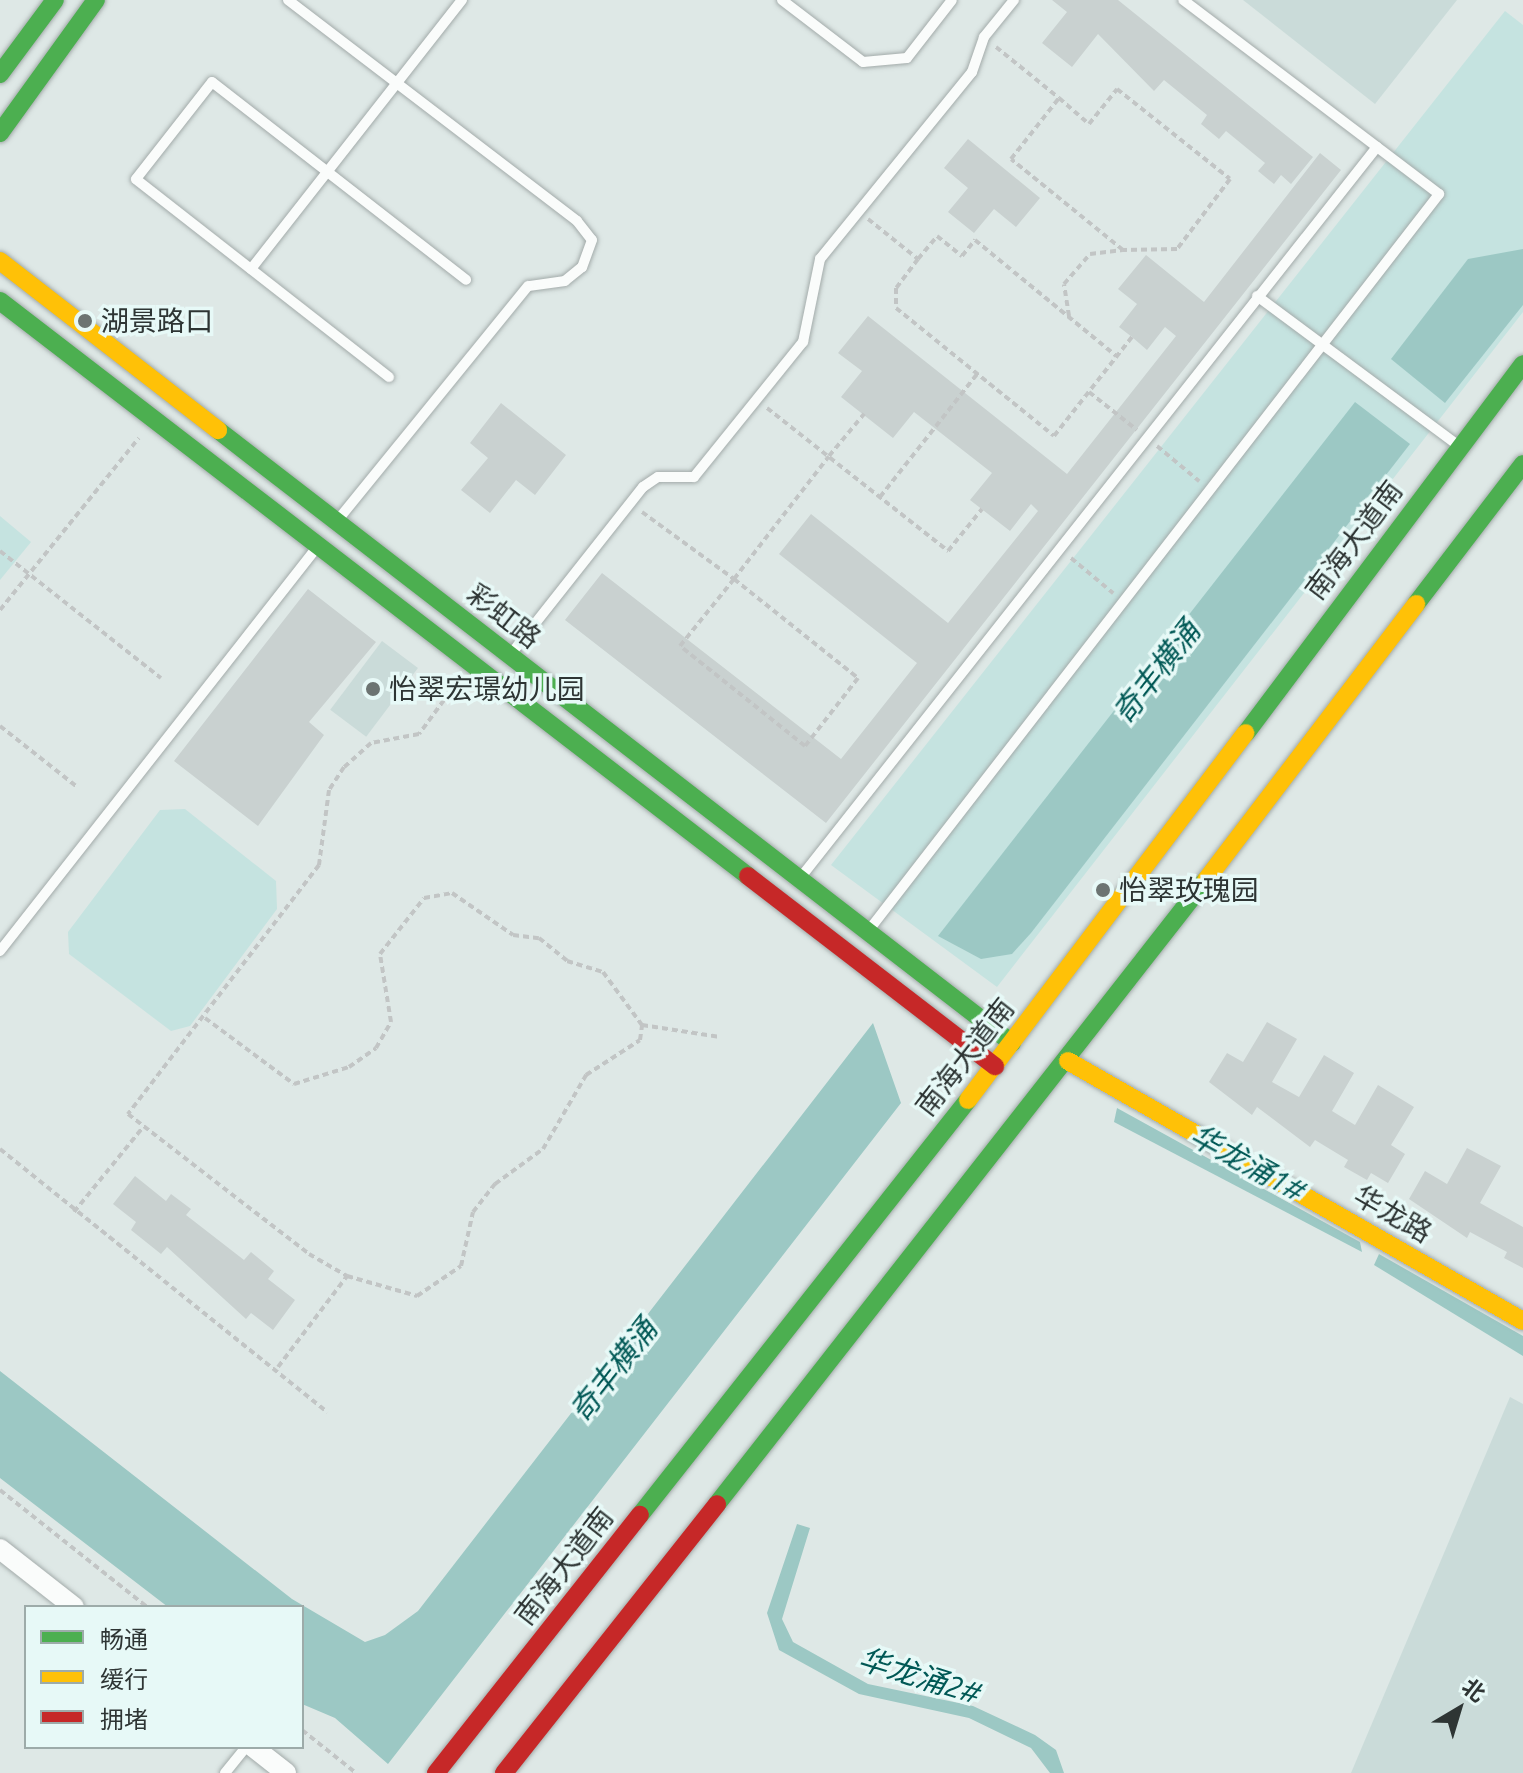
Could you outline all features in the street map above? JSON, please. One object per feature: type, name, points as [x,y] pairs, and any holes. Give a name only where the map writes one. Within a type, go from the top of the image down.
[{"type":"main road","points":[[0,74],[55,0]]},
{"type":"main road","points":[[0,133],[96,0]]},
{"type":"main road","name":"彩虹路","points":[[0,261],[1012,1043]]},
{"type":"main road","points":[[0,301],[316,548],[892,984],[995,1066]]},
{"type":"main road","name":"南海大道南","points":[[436,1773],[995,1066],[1523,364]]},
{"type":"main road","points":[[504,1773],[1068,1061],[1523,464]]},
{"type":"main road","name":"华龙路","points":[[1068,1061],[1523,1321]]},
{"type":"street","points":[[0,1549],[71,1605]]},
{"type":"street","points":[[256,1749],[286,1773]]},
{"type":"lane","points":[[0,951],[336,522],[528,286],[565,281],[582,267],[592,240],[577,221],[288,0]]},
{"type":"lane","points":[[251,269],[462,0]]},
{"type":"lane","points":[[782,0],[863,62],[907,58],[952,0]]},
{"type":"lane","points":[[509,656],[630,503],[658,477],[694,477],[803,342],[820,259],[972,72],[984,37],[1014,0]]},
{"type":"lane","points":[[867,932],[1439,194],[1183,0]]},
{"type":"lane","points":[[389,377],[136,179],[212,82],[466,280]]},
{"type":"lane","points":[[800,880],[1377,147]]},
{"type":"lane","points":[[1257,296],[1460,447]]},
{"type":"lane","points":[[225,1773],[244,1749]]},
{"type":"path","points":[[984,37],[1089,124],[1117,89],[1230,179],[1177,249],[1090,254],[1064,284],[1069,317]]},
{"type":"path","points":[[1059,98],[1011,159],[1123,250]]},
{"type":"path","points":[[858,211],[918,259]]},
{"type":"path","points":[[1116,356],[975,240],[962,256],[937,236],[896,288],[896,308],[1054,436],[1132,337]]},
{"type":"path","points":[[880,497],[977,374]]},
{"type":"path","points":[[756,400],[948,551],[982,509]]},
{"type":"path","points":[[630,503],[734,579],[858,678],[805,746],[680,646],[734,579],[829,456],[864,414]]},
{"type":"path","points":[[0,610],[152,421]]},
{"type":"path","points":[[1059,549],[1124,601]]},
{"type":"path","points":[[0,551],[161,678]]},
{"type":"path","points":[[205,1018],[294,1084],[349,1067],[376,1048],[391,1022],[380,954],[424,898],[452,893],[513,935],[539,938],[567,961],[603,972],[642,1025],[640,1040],[586,1075],[543,1149],[495,1184],[473,1212],[461,1266],[444,1283],[417,1296],[347,1276],[270,1227],[128,1114],[205,1018],[319,865],[329,790],[344,767],[371,743],[419,734],[444,700]]},
{"type":"path","points":[[0,726],[76,786]]},
{"type":"path","points":[[642,1025],[720,1037]]},
{"type":"path","points":[[74,1212],[144,1127]]},
{"type":"path","points":[[0,1149],[74,1212],[278,1367],[327,1412]]},
{"type":"path","points":[[278,1367],[347,1276]]},
{"type":"path","points":[[0,1490],[144,1605]]},
{"type":"path","points":[[304,1732],[356,1773]]},
{"type":"shaded area","points":[[1243,0],[1457,0],[1375,104]]},
{"type":"shaded area","points":[[1505,11],[1523,25],[1523,312],[997,987],[831,865]]},
{"type":"shaded area","points":[[0,516],[31,542],[0,580]]},
{"type":"shaded area","name":"怡翠宏璟幼儿园","points":[[382,641],[418,668],[366,737],[330,710]]},
{"type":"shaded area","points":[[185,809],[276,881],[277,909],[190,1026],[171,1031],[69,954],[68,932],[160,810]]},
{"type":"shaded area","points":[[1510,1397],[1523,1404],[1523,1773],[1351,1773]]},
{"type":"water","points":[[1523,249],[1523,305],[1445,403],[1391,359],[1468,259]]},
{"type":"water","name":"奇丰横涌","points":[[1355,402],[1410,444],[1031,933],[1012,954],[981,959],[938,936]]},
{"type":"water","name":"奇丰横涌","points":[[873,1023],[901,1103],[388,1764],[335,1718],[304,1705],[304,1606],[365,1642],[385,1635],[418,1611]]},
{"type":"water","points":[[1117,1108],[1360,1242],[1362,1252],[1114,1122]]},
{"type":"water","points":[[1379,1254],[1523,1336],[1523,1356],[1374,1265]]},
{"type":"water","points":[[0,1371],[302,1605],[165,1605],[0,1478]]},
{"type":"water","points":[[797,1524],[810,1528],[782,1619],[793,1642],[868,1684],[973,1706],[1035,1735],[1056,1750],[1064,1773],[1050,1773],[1031,1748],[969,1718],[859,1694],[779,1650],[767,1613]]},
{"type":"building","points":[[1052,0],[1118,0],[1313,157],[1291,184],[1281,175],[1274,184],[1258,171],[1265,163],[1226,131],[1219,139],[1201,124],[1207,115],[1164,80],[1154,91],[1098,34],[1072,67],[1042,43],[1067,12]]},
{"type":"building","points":[[968,139],[1040,198],[1016,227],[994,209],[974,233],[948,212],[968,188],[944,168]]},
{"type":"building","points":[[1320,153],[1341,170],[826,823],[565,620],[602,573],[841,759],[917,663],[779,554],[811,514],[948,623],[1038,511],[1031,504],[1010,531],[970,500],[992,473],[914,412],[893,438],[841,397],[862,371],[838,353],[868,316],[1067,474],[1176,336],[1165,327],[1147,350],[1119,327],[1137,304],[1118,289],[1146,255],[1204,302]]},
{"type":"building","points":[[501,403],[566,455],[535,495],[516,480],[490,513],[461,490],[488,458],[470,443]]},
{"type":"building","points":[[308,589],[376,642],[309,722],[324,735],[258,826],[174,761]]},
{"type":"building","points":[[1267,1022],[1297,1039],[1272,1082],[1299,1097],[1324,1055],[1354,1073],[1332,1111],[1355,1125],[1378,1085],[1414,1107],[1391,1145],[1405,1154],[1388,1183],[1371,1173],[1367,1180],[1344,1167],[1348,1160],[1315,1140],[1310,1147],[1257,1107],[1252,1115],[1209,1082],[1227,1053],[1243,1062]]},
{"type":"building","points":[[1467,1148],[1501,1166],[1480,1203],[1523,1227],[1523,1268],[1504,1258],[1507,1252],[1470,1232],[1467,1238],[1409,1199],[1425,1171],[1447,1184]]},
{"type":"building","points":[[135,1176],[166,1201],[171,1194],[191,1209],[186,1215],[244,1260],[251,1252],[274,1271],[268,1279],[295,1300],[273,1330],[251,1313],[246,1319],[167,1247],[161,1254],[131,1230],[136,1222],[113,1204]]},
{"type":"traffic: fast","points":[[0,74],[55,0]]},
{"type":"traffic: fast","points":[[0,133],[96,0]]},
{"type":"traffic: fast","points":[[0,301],[748,876]]},
{"type":"traffic: fast","points":[[1246,733],[1523,364]]},
{"type":"traffic: fast","points":[[218,430],[1012,1043]]},
{"type":"traffic: fast","points":[[1416,604],[1523,464]]},
{"type":"traffic: fast","points":[[717,1504],[1206,880]]},
{"type":"traffic: fast","points":[[640,1515],[968,1100]]},
{"type":"traffic: slow","points":[[0,261],[218,430]]},
{"type":"traffic: slow","points":[[1206,880],[1416,604]]},
{"type":"traffic: slow","points":[[968,1100],[1246,733]]},
{"type":"traffic: slow","points":[[1068,1061],[1523,1321]]},
{"type":"traffic: jam","points":[[748,876],[995,1066]]},
{"type":"traffic: jam","points":[[504,1773],[717,1504]]},
{"type":"traffic: jam","points":[[436,1773],[640,1515]]},
{"type":"place","name":"湖景路口","points":[[85,321]]},
{"type":"place","name":"怡翠宏璟幼儿园","points":[[373,689]]},
{"type":"place","name":"怡翠玫瑰园","points":[[1103,890]]},
{"type":"water label","name":"华龙涌1#","points":[[1248,1163]]},
{"type":"water label","name":"华龙涌2#","points":[[920,1676]]}]
